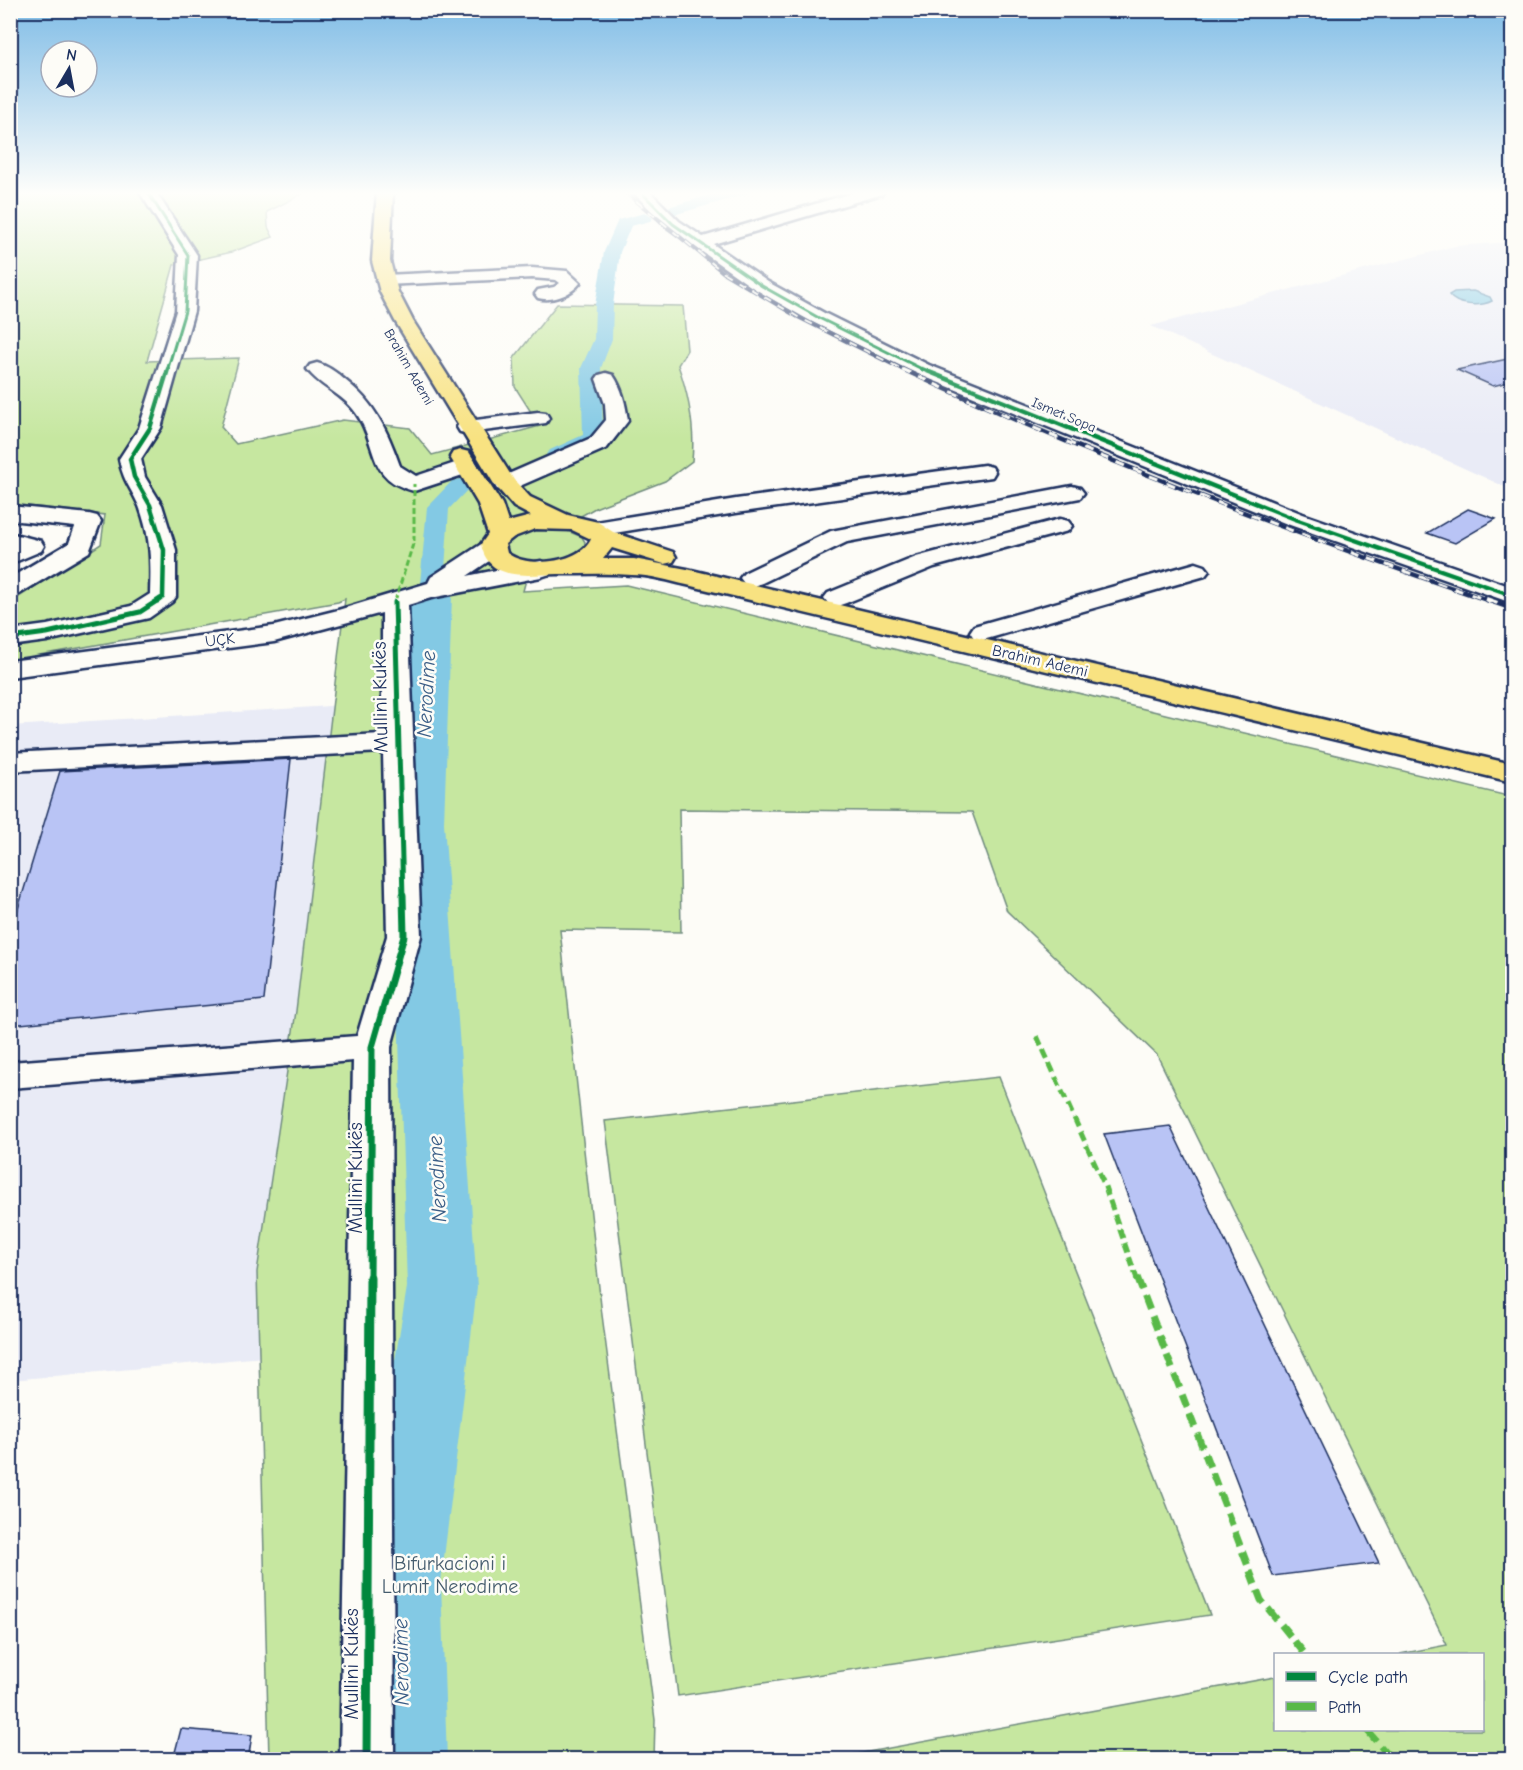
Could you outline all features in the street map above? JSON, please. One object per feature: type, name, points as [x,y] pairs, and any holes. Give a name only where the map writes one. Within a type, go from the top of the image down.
[{"type":"main road","name":"Brahim Ademi","points":[[377,274],[381,317],[412,372]]},
{"type":"main road","name":"Brahim Ademi","points":[[377,274],[456,406],[467,466],[490,504],[499,559],[507,563],[553,568],[634,567],[687,577],[1512,773]]},
{"type":"main road","name":"Brahim Ademi","points":[[460,433],[522,502],[563,522],[600,533],[655,555],[1512,756]]},
{"type":"main road","name":"Brahim Ademi","points":[[496,542],[509,530],[535,522],[563,522]]},
{"type":"main road","points":[[553,568],[594,554],[600,533]]},
{"type":"street","points":[[10,638],[47,633],[140,612],[163,597],[164,550],[150,505],[134,477],[130,459],[150,428],[185,310],[187,274]]},
{"type":"street","points":[[377,274],[439,274]]},
{"type":"street","points":[[541,274],[561,275],[571,283],[560,291],[544,294]]},
{"type":"street","name":"Ismet Sopa","points":[[744,274],[800,308],[922,369],[1295,519],[1512,595]]},
{"type":"street","points":[[317,369],[345,387],[360,402],[374,423],[390,470],[414,483],[467,466]]},
{"type":"street","points":[[505,484],[573,456],[599,442],[617,421],[615,404],[606,379]]},
{"type":"street","name":"Brahim Ademi","points":[[456,406],[478,404]]},
{"type":"street","points":[[460,433],[538,418]]},
{"type":"street","name":"Brahim Ademi","points":[[600,533],[735,506],[984,472]]},
{"type":"street","points":[[753,578],[840,536],[1072,493]]},
{"type":"street","points":[[10,513],[89,521],[80,547],[10,589]]},
{"type":"street","points":[[837,598],[925,562],[1060,526]]},
{"type":"street","points":[[10,540],[32,546],[10,557]]},
{"type":"street","name":"UÇK","points":[[411,597],[496,542]]},
{"type":"street","name":"UÇK","points":[[10,669],[274,633],[411,597],[553,568]]},
{"type":"street","name":"Brahim Ademi","points":[[983,633],[1196,570]]},
{"type":"street","name":"Mullini Kukës","points":[[367,1760],[372,1047],[404,936],[397,742],[411,597]]},
{"type":"street","points":[[10,762],[397,742]]},
{"type":"street","points":[[10,1075],[372,1047]]},
{"type":"shaded area","points":[[1350,274],[1512,274],[1512,490],[1151,326]]},
{"type":"shaded area","points":[[362,704],[297,1354],[11,1380],[11,726]]},
{"type":"green space","name":"Bifurkacioni i Lumit Nerodime","points":[[11,274],[172,274],[147,361],[239,358],[221,427],[236,444],[343,420],[410,428],[432,455],[540,426],[515,387],[514,358],[557,304],[683,306],[687,350],[678,365],[690,413],[693,437],[692,461],[665,481],[595,508],[560,528],[582,537],[585,542],[584,548],[572,556],[559,560],[531,561],[523,591],[626,585],[1512,797],[1512,1759],[830,1759],[1274,1677],[1274,1731],[1484,1731],[1484,1653],[1405,1653],[1447,1645],[1157,1055],[1007,911],[972,812],[679,809],[681,932],[560,930],[602,1315],[655,1720],[654,1759],[269,1759],[257,1272],[296,1011],[345,599],[11,660],[11,602],[101,544],[105,515],[11,504]]},
{"type":"green space","points":[[999,1077],[1210,1615],[678,1696],[605,1121]]},
{"type":"water","points":[[1473,291],[1490,297],[1492,301],[1469,304],[1457,301],[1449,295],[1454,292]]},
{"type":"building","points":[[1512,358],[1512,381],[1493,386],[1457,370]]},
{"type":"building","points":[[1468,509],[1496,519],[1455,543],[1427,533]]},
{"type":"building","points":[[291,759],[264,1000],[10,1025],[10,935],[60,771]]},
{"type":"building","points":[[1170,1126],[1379,1563],[1273,1576],[1104,1134]]},
{"type":"building","points":[[181,1729],[252,1735],[248,1760],[173,1760]]},
{"type":"waterway","name":"Nerodime","points":[[557,454],[593,438],[591,368],[603,339],[604,305],[609,274]]},
{"type":"waterway","name":"Nerodime","points":[[432,584],[438,507],[460,486]]},
{"type":"waterway","name":"Nerodime","points":[[402,1760],[400,1582],[442,1287],[418,823],[431,596]]},
{"type":"railway","points":[[725,274],[798,317],[902,369]]},
{"type":"railway","points":[[902,369],[1046,433],[1193,493],[1341,549],[1490,601]]},
{"type":"railway","points":[[902,369],[906,371]]},
{"type":"railway","points":[[1486,599],[1512,608]]},
{"type":"marked path","points":[[395,602],[414,541],[414,484]]},
{"type":"marked path","points":[[1037,1036],[1104,1184],[1149,1312],[1261,1600],[1304,1653]]},
{"type":"marked path","points":[[1368,1731],[1392,1760]]},
{"type":"cycle path","points":[[10,638],[47,633],[140,612],[163,597],[164,550],[150,505],[134,477],[130,459],[150,428],[185,311],[187,274]]},
{"type":"cycle path","points":[[744,274],[819,318],[922,369],[1295,519],[1512,595]]},
{"type":"cycle path","points":[[367,1760],[372,1047],[404,936],[395,602]]}]
